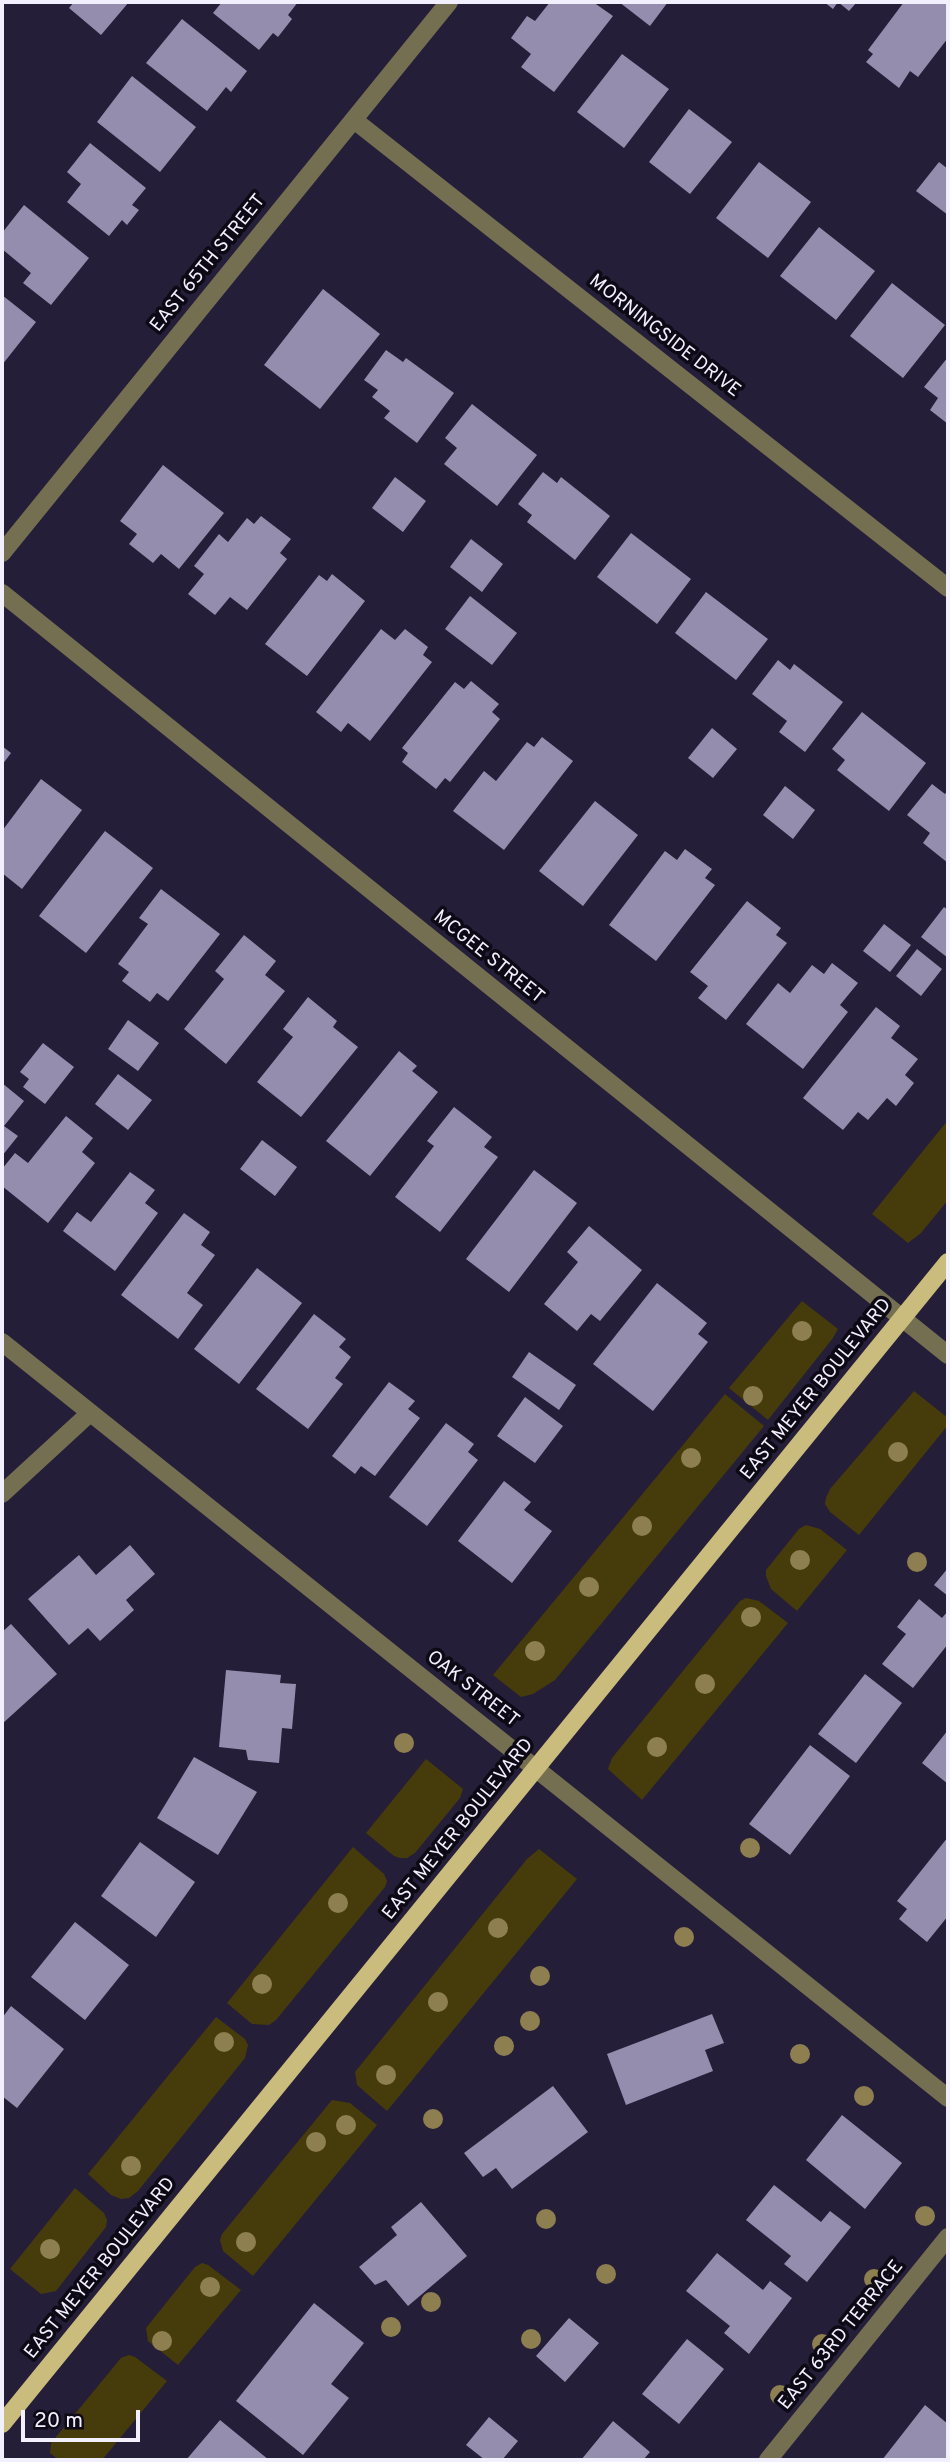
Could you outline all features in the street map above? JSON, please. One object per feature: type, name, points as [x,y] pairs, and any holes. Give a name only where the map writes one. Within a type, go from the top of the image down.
[{"type":"main road","name":"EAST MEYER BOULEVARD","points":[[2,2424],[948,1262]]},
{"type":"street","name":"EAST 65TH STREET","points":[[2,553],[449,2]]},
{"type":"street","name":"MORNINGSIDE DRIVE","points":[[354,120],[948,588]]},
{"type":"street","name":"MCGEE STREET","points":[[2,593],[948,1355]]},
{"type":"street","name":"OAK STREET","points":[[2,1342],[948,2098]]},
{"type":"street","points":[[2,1494],[90,1413]]},
{"type":"street","name":"EAST 63RD TERRACE","points":[[768,2460],[948,2237]]},
{"type":"shaded area","points":[[948,1120],[948,1200],[921,1233],[908,1243],[872,1214]]},
{"type":"shaded area","points":[[802,1301],[838,1329],[768,1420],[729,1388]]},
{"type":"shaded area","points":[[914,1391],[948,1418],[948,1425],[859,1535],[830,1512],[825,1504],[826,1498],[830,1489]]},
{"type":"shaded area","points":[[725,1394],[764,1426],[555,1680],[533,1694],[521,1697],[493,1675]]},
{"type":"shaded area","points":[[806,1525],[820,1529],[847,1550],[797,1611],[771,1589],[766,1570],[799,1529]]},
{"type":"shaded area","points":[[746,1598],[759,1601],[788,1623],[642,1800],[608,1769],[612,1758],[740,1601]]},
{"type":"shaded area","points":[[426,1759],[463,1789],[460,1798],[415,1853],[407,1858],[400,1858],[366,1833]]},
{"type":"shaded area","points":[[353,1847],[384,1874],[387,1881],[385,1887],[276,2020],[269,2025],[252,2024],[227,2003]]},
{"type":"shaded area","points":[[539,1849],[577,1879],[387,2111],[357,2085],[355,2072],[527,1859]]},
{"type":"shaded area","points":[[216,2017],[245,2039],[248,2045],[245,2058],[138,2191],[129,2198],[121,2199],[111,2195],[88,2174]]},
{"type":"shaded area","points":[[332,2100],[350,2103],[377,2125],[253,2276],[223,2251],[220,2240],[222,2234]]},
{"type":"shaded area","points":[[75,2188],[104,2213],[106,2227],[56,2291],[41,2294],[10,2269]]},
{"type":"shaded area","points":[[202,2263],[241,2290],[178,2365],[148,2341],[146,2328],[195,2267]]},
{"type":"shaded area","points":[[129,2355],[167,2381],[102,2460],[59,2460],[50,2453],[51,2443],[121,2358]]},
{"type":"building","points":[[74,2],[129,2],[101,35],[69,8]]},
{"type":"building","points":[[222,2],[298,2],[288,15],[292,19],[278,37],[273,33],[259,50],[213,13]]},
{"type":"building","points":[[550,2],[593,2],[613,16],[554,92],[521,67],[531,54],[511,38],[527,16],[535,21]]},
{"type":"building","points":[[619,2],[668,2],[650,26]]},
{"type":"building","points":[[824,2],[838,2],[833,9]]},
{"type":"building","points":[[838,2],[857,2],[849,11]]},
{"type":"building","points":[[904,2],[948,2],[948,38],[918,77],[910,71],[899,88],[866,62],[873,54],[868,50]]},
{"type":"building","points":[[182,19],[247,71],[231,92],[226,87],[207,111],[146,63]]},
{"type":"building","points":[[622,54],[669,89],[624,148],[577,112]]},
{"type":"building","points":[[132,76],[196,127],[160,172],[97,122]]},
{"type":"building","points":[[689,109],[732,142],[690,194],[649,162]]},
{"type":"building","points":[[90,143],[146,188],[132,205],[139,210],[127,225],[122,220],[109,236],[67,202],[81,184],[67,172]]},
{"type":"building","points":[[759,162],[811,202],[768,258],[716,218]]},
{"type":"building","points":[[939,162],[948,169],[948,215],[916,191]]},
{"type":"building","points":[[24,205],[89,258],[51,305],[23,283],[31,273],[2,249],[2,233]]},
{"type":"building","points":[[819,227],[875,271],[836,320],[780,276]]},
{"type":"building","points":[[892,283],[945,325],[903,378],[850,336]]},
{"type":"building","points":[[323,289],[380,334],[320,409],[264,365]]},
{"type":"building","points":[[2,295],[36,322],[2,365]]},
{"type":"building","points":[[386,350],[403,362],[406,358],[454,393],[417,443],[384,418],[390,411],[372,397],[378,390],[364,380]]},
{"type":"building","points":[[948,357],[948,424],[930,410],[938,398],[924,387]]},
{"type":"building","points":[[472,404],[537,455],[497,506],[444,464],[457,448],[445,438]]},
{"type":"building","points":[[163,465],[224,513],[179,569],[161,554],[153,563],[129,544],[137,534],[120,521]]},
{"type":"building","points":[[543,472],[557,483],[561,477],[610,516],[575,560],[527,522],[532,515],[518,504]]},
{"type":"building","points":[[395,477],[426,501],[403,532],[372,508]]},
{"type":"building","points":[[261,516],[291,539],[280,553],[287,559],[247,610],[230,597],[215,615],[188,594],[204,574],[194,566],[219,534],[228,542],[247,518],[254,524]]},
{"type":"building","points":[[631,533],[691,579],[657,624],[597,577]]},
{"type":"building","points":[[471,539],[503,564],[482,592],[450,567]]},
{"type":"building","points":[[332,574],[365,601],[307,676],[265,644],[319,575],[327,581]]},
{"type":"building","points":[[706,592],[768,639],[736,680],[675,633]]},
{"type":"building","points":[[470,596],[517,633],[492,665],[445,629]]},
{"type":"building","points":[[381,629],[395,640],[405,629],[428,647],[423,655],[432,662],[370,741],[348,723],[341,732],[316,712]]},
{"type":"building","points":[[778,660],[790,670],[794,664],[843,702],[805,752],[779,732],[787,721],[752,694]]},
{"type":"building","points":[[471,681],[499,704],[492,712],[500,719],[450,782],[445,778],[436,789],[402,762],[408,753],[402,748],[455,682],[464,689]]},
{"type":"building","points":[[862,712],[926,763],[889,811],[837,770],[845,760],[832,749]]},
{"type":"building","points":[[712,728],[737,749],[713,778],[688,758]]},
{"type":"building","points":[[542,737],[573,761],[504,850],[453,811],[484,771],[496,781],[527,742],[534,747]]},
{"type":"building","points":[[2,746],[11,753],[2,765]]},
{"type":"building","points":[[41,779],[82,810],[22,889],[2,873],[2,831]]},
{"type":"building","points":[[932,784],[945,794],[948,790],[948,863],[923,843],[930,833],[907,815]]},
{"type":"building","points":[[785,786],[815,810],[793,839],[763,815]]},
{"type":"building","points":[[595,801],[638,835],[583,906],[539,871]]},
{"type":"building","points":[[105,831],[153,868],[86,953],[39,916]]},
{"type":"building","points":[[685,849],[712,869],[705,878],[715,885],[656,961],[609,925],[665,851],[677,860]]},
{"type":"building","points":[[161,889],[220,934],[168,1001],[157,993],[150,1002],[122,981],[129,972],[118,964],[148,924],[139,918]]},
{"type":"building","points":[[747,901],[781,928],[776,935],[787,943],[726,1020],[698,998],[708,986],[690,972]]},
{"type":"building","points":[[944,907],[948,910],[948,958],[921,937]]},
{"type":"building","points":[[884,924],[911,945],[890,972],[863,951]]},
{"type":"building","points":[[244,935],[276,961],[265,975],[285,991],[226,1064],[184,1029],[224,979],[215,971]]},
{"type":"building","points":[[917,949],[942,969],[921,996],[896,976]]},
{"type":"building","points":[[832,963],[858,983],[840,1005],[848,1012],[803,1069],[746,1024],[778,983],[790,993],[812,965],[824,974]]},
{"type":"building","points":[[308,997],[337,1021],[333,1027],[358,1047],[301,1117],[257,1082],[293,1037],[283,1029]]},
{"type":"building","points":[[876,1007],[900,1026],[891,1038],[918,1059],[905,1075],[914,1083],[896,1106],[887,1098],[868,1120],[858,1112],[843,1130],[803,1098]]},
{"type":"building","points":[[128,1020],[159,1043],[138,1071],[108,1049]]},
{"type":"building","points":[[43,1043],[74,1067],[45,1104],[23,1087],[29,1079],[20,1072]]},
{"type":"building","points":[[399,1051],[417,1066],[412,1071],[438,1092],[370,1176],[326,1141]]},
{"type":"building","points":[[118,1074],[152,1100],[128,1130],[95,1104]]},
{"type":"building","points":[[2,1083],[24,1101],[4,1126],[18,1136],[2,1156]]},
{"type":"building","points":[[454,1107],[492,1137],[484,1147],[498,1157],[440,1232],[395,1197],[434,1146],[427,1141]]},
{"type":"building","points":[[66,1116],[93,1138],[82,1152],[95,1163],[48,1223],[2,1186],[2,1169],[15,1153],[28,1163]]},
{"type":"building","points":[[262,1140],[297,1167],[275,1196],[240,1169]]},
{"type":"building","points":[[534,1170],[577,1203],[509,1292],[466,1259]]},
{"type":"building","points":[[130,1172],[155,1190],[145,1203],[158,1213],[115,1271],[63,1231],[77,1212],[91,1222]]},
{"type":"building","points":[[184,1213],[210,1232],[201,1245],[215,1255],[187,1293],[203,1305],[178,1339],[121,1295]]},
{"type":"building","points":[[589,1226],[642,1270],[600,1321],[591,1314],[577,1331],[544,1304],[578,1262],[567,1252]]},
{"type":"building","points":[[257,1268],[302,1303],[239,1384],[194,1349]]},
{"type":"building","points":[[657,1283],[707,1323],[698,1334],[708,1342],[653,1411],[593,1364]]},
{"type":"building","points":[[314,1314],[346,1339],[339,1347],[351,1357],[335,1378],[343,1384],[308,1429],[256,1389]]},
{"type":"building","points":[[529,1352],[576,1385],[559,1410],[512,1377]]},
{"type":"building","points":[[389,1382],[415,1401],[408,1409],[420,1418],[375,1476],[361,1466],[355,1474],[332,1456]]},
{"type":"building","points":[[525,1397],[563,1426],[535,1463],[497,1436]]},
{"type":"building","points":[[446,1423],[474,1444],[468,1452],[478,1460],[427,1526],[389,1497]]},
{"type":"building","points":[[504,1481],[531,1502],[524,1510],[552,1531],[512,1583],[458,1541]]},
{"type":"building","points":[[130,1545],[155,1574],[126,1600],[134,1610],[100,1641],[88,1628],[69,1645],[28,1599],[79,1555],[96,1575]]},
{"type":"building","points":[[948,1568],[948,1596],[934,1585]]},
{"type":"building","points":[[919,1599],[942,1618],[948,1611],[948,1644],[913,1688],[882,1664],[906,1634],[897,1627]]},
{"type":"building","points":[[11,1624],[57,1674],[2,1724],[2,1632]]},
{"type":"building","points":[[226,1670],[281,1675],[280,1683],[296,1684],[292,1729],[282,1728],[279,1763],[248,1760],[246,1750],[219,1747]]},
{"type":"building","points":[[865,1674],[902,1703],[856,1763],[818,1734]]},
{"type":"building","points":[[948,1730],[948,1784],[922,1763]]},
{"type":"building","points":[[810,1745],[850,1776],[790,1855],[749,1824]]},
{"type":"building","points":[[194,1757],[257,1792],[218,1855],[157,1818]]},
{"type":"building","points":[[948,1837],[948,1916],[927,1942],[899,1919],[907,1909],[897,1901]]},
{"type":"building","points":[[140,1842],[195,1882],[156,1937],[101,1896]]},
{"type":"building","points":[[75,1922],[129,1965],[85,2020],[31,1977]]},
{"type":"building","points":[[11,2006],[64,2049],[17,2108],[2,2096],[2,2018]]},
{"type":"building","points":[[712,2014],[724,2043],[705,2050],[713,2071],[626,2105],[607,2054]]},
{"type":"building","points":[[553,2086],[588,2132],[512,2189],[496,2168],[483,2177],[464,2153]]},
{"type":"building","points":[[842,2115],[902,2163],[865,2209],[806,2160]]},
{"type":"building","points":[[774,2185],[821,2222],[830,2211],[851,2227],[807,2282],[784,2264],[791,2256],[746,2220]]},
{"type":"building","points":[[421,2202],[467,2256],[408,2306],[386,2280],[375,2285],[359,2267],[397,2235],[391,2227]]},
{"type":"building","points":[[717,2253],[763,2290],[770,2281],[792,2298],[749,2354],[724,2333],[730,2326],[686,2291]]},
{"type":"building","points":[[314,2303],[364,2343],[331,2384],[349,2398],[303,2455],[236,2401]]},
{"type":"building","points":[[569,2318],[599,2343],[565,2382],[536,2356]]},
{"type":"building","points":[[687,2339],[724,2369],[679,2424],[642,2394]]},
{"type":"building","points":[[925,2405],[948,2424],[948,2460],[882,2460]]},
{"type":"building","points":[[489,2417],[518,2441],[502,2460],[485,2460],[466,2445]]},
{"type":"building","points":[[220,2420],[269,2460],[186,2460]]},
{"type":"building","points":[[613,2421],[650,2452],[643,2460],[581,2460]]}]
